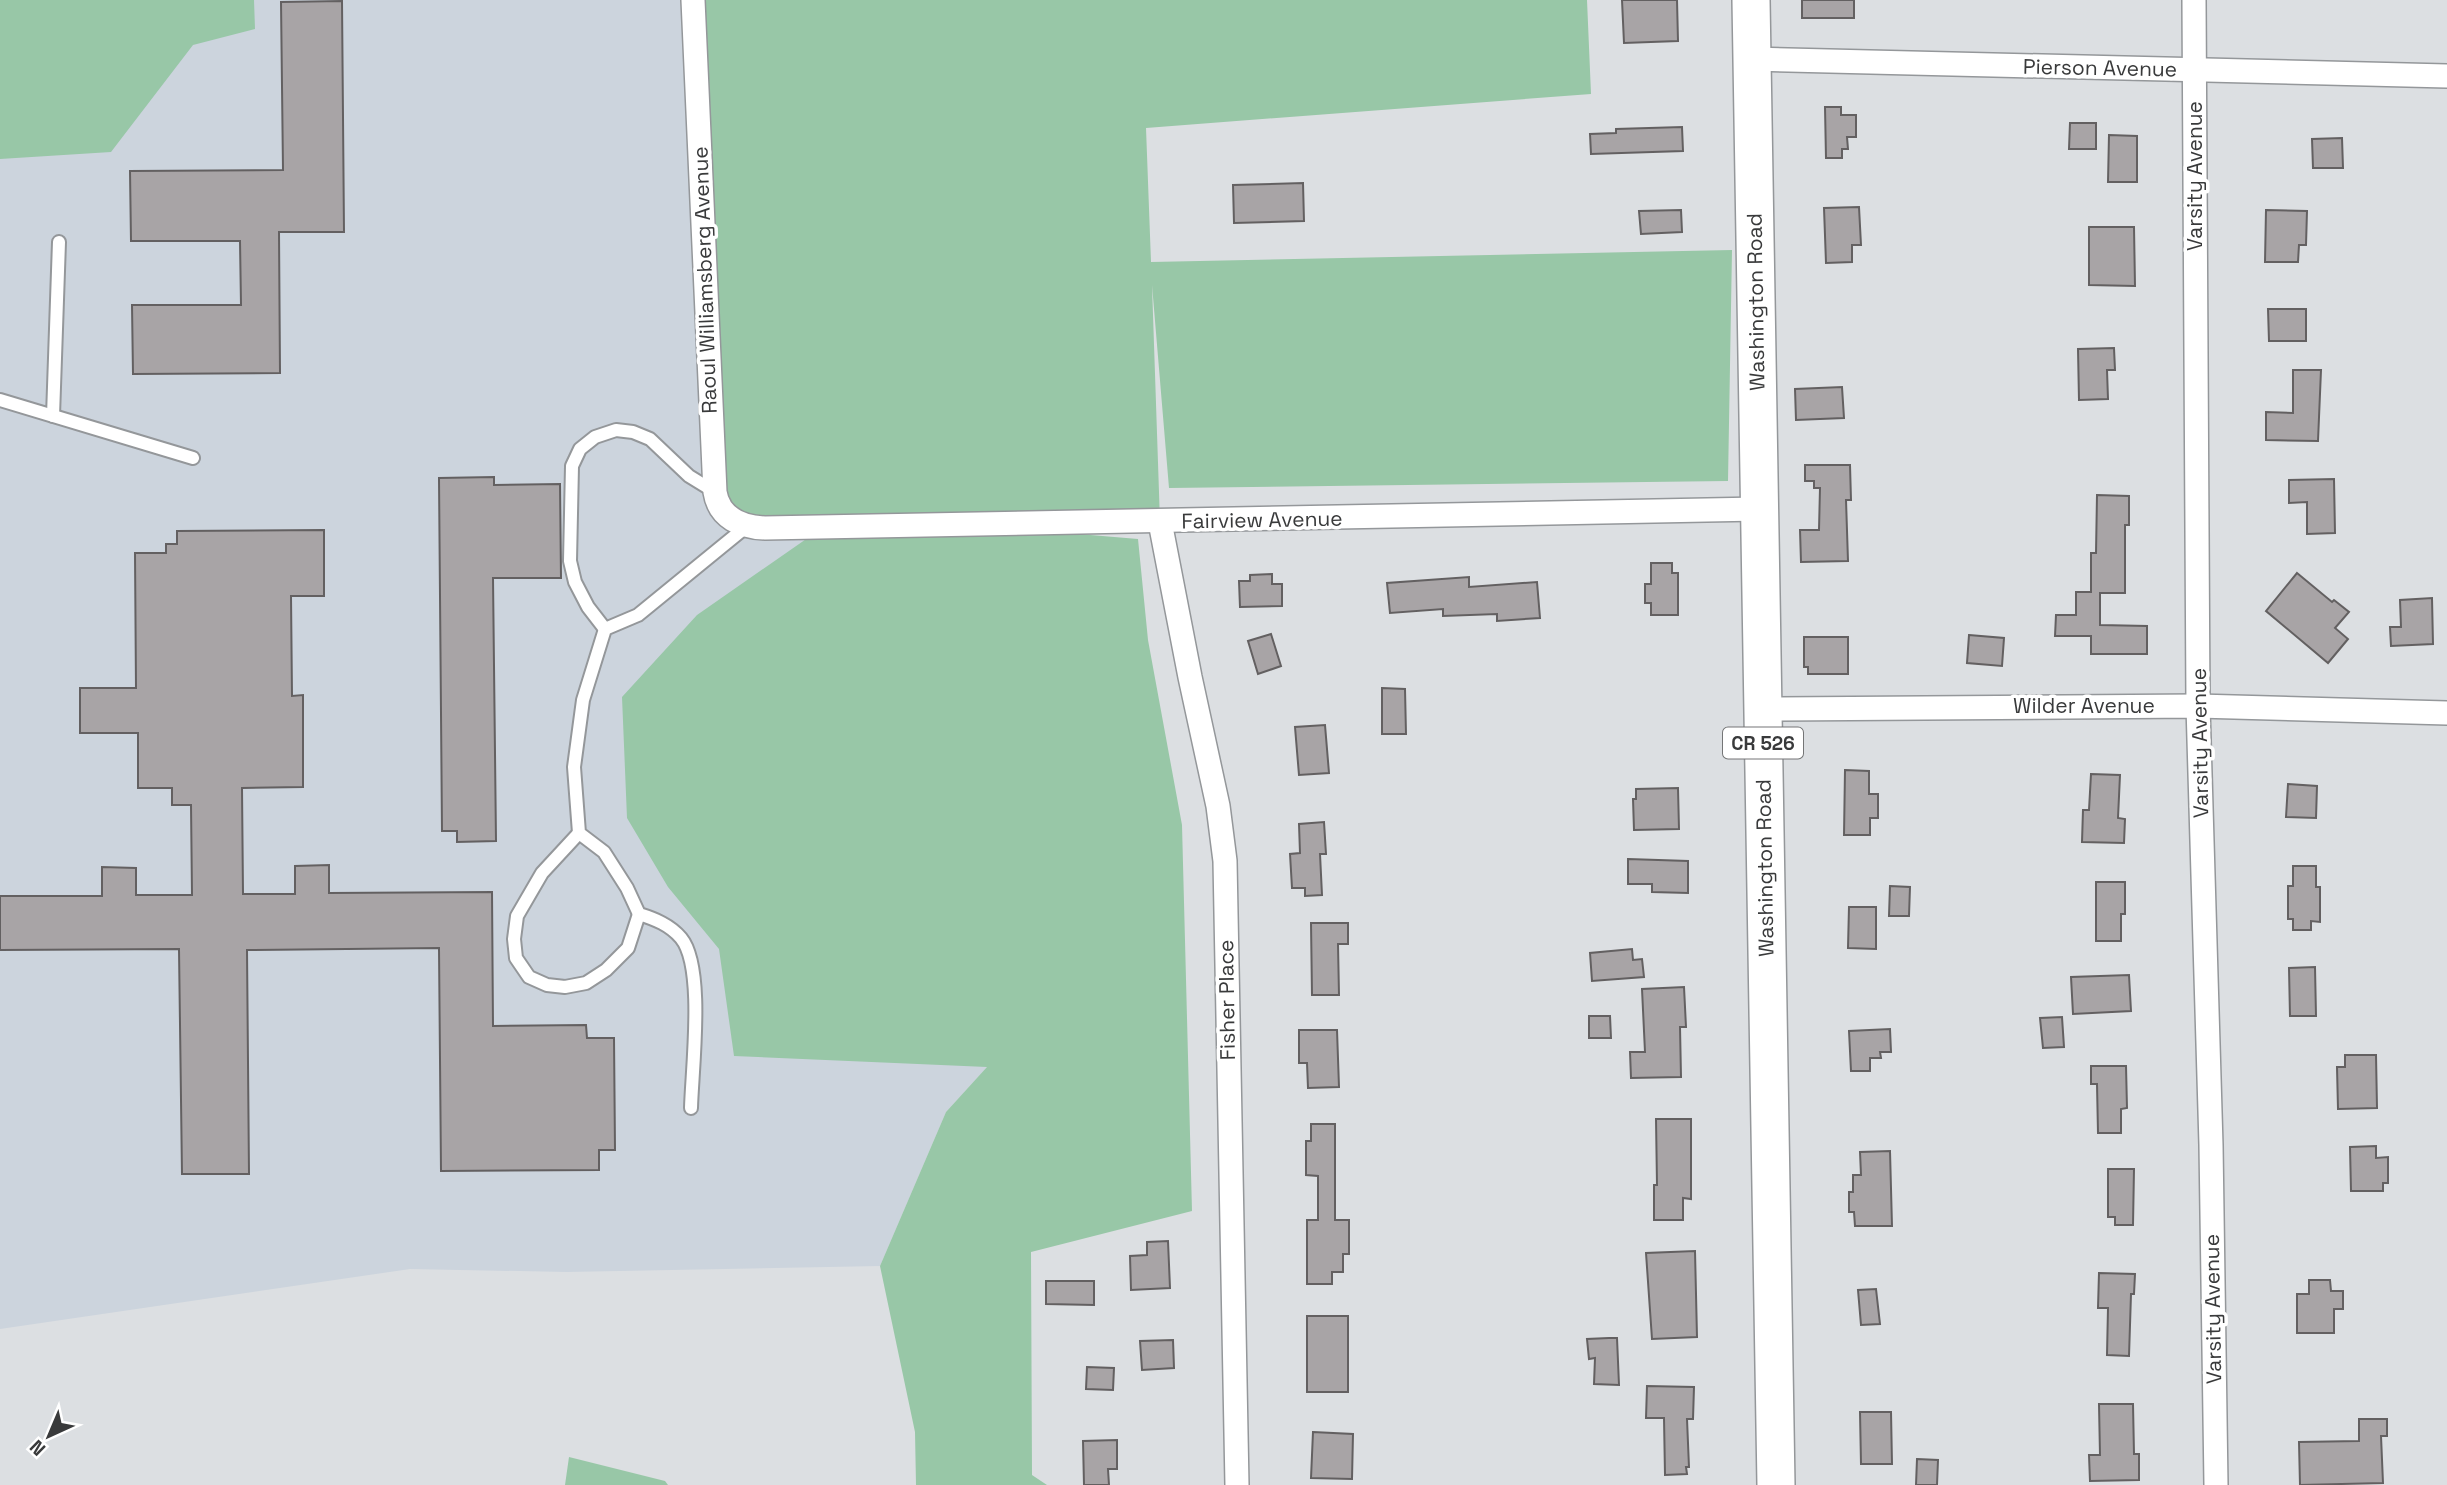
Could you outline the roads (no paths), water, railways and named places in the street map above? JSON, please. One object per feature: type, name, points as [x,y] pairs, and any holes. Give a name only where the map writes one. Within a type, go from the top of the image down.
[{"type":"main road","name":"Washington Road","points":[[1751,0],[1776,1485]]},
{"type":"street","name":"Raoul Williamsberg Avenue","points":[[693,0],[715,492]]},
{"type":"street","name":"Varsity Avenue","points":[[2193,0],[2198,706],[2211,1145],[2216,1485]]},
{"type":"street","name":"Pierson Avenue","points":[[1752,59],[2447,76]]},
{"type":"street","points":[[715,492],[716,502],[725,514],[756,527]]},
{"type":"street","name":"Fairview Avenue","points":[[756,527],[1160,522],[1759,509]]},
{"type":"street","name":"Fisher Place","points":[[1160,522],[1218,806],[1225,861],[1237,1485]]},
{"type":"street","name":"Wilder Avenue","points":[[1762,709],[2198,706],[2447,713]]},
{"type":"lane","points":[[53,416],[59,242]]},
{"type":"lane","points":[[0,400],[193,458]]},
{"type":"lane","points":[[605,629],[588,607],[575,582],[570,561],[572,466],[580,449],[595,436],[615,430],[633,432],[650,439],[688,476],[715,492]]},
{"type":"lane","points":[[579,833],[604,852],[627,888],[639,915],[628,948],[606,970],[586,983],[565,987],[547,985],[529,977],[516,958],[514,939],[517,916],[542,873],[579,833],[574,767],[583,700],[605,629],[638,615],[756,527]]},
{"type":"lane","points":[[639,915],[660,921],[681,938],[691,957],[695,980],[691,1108]]}]
